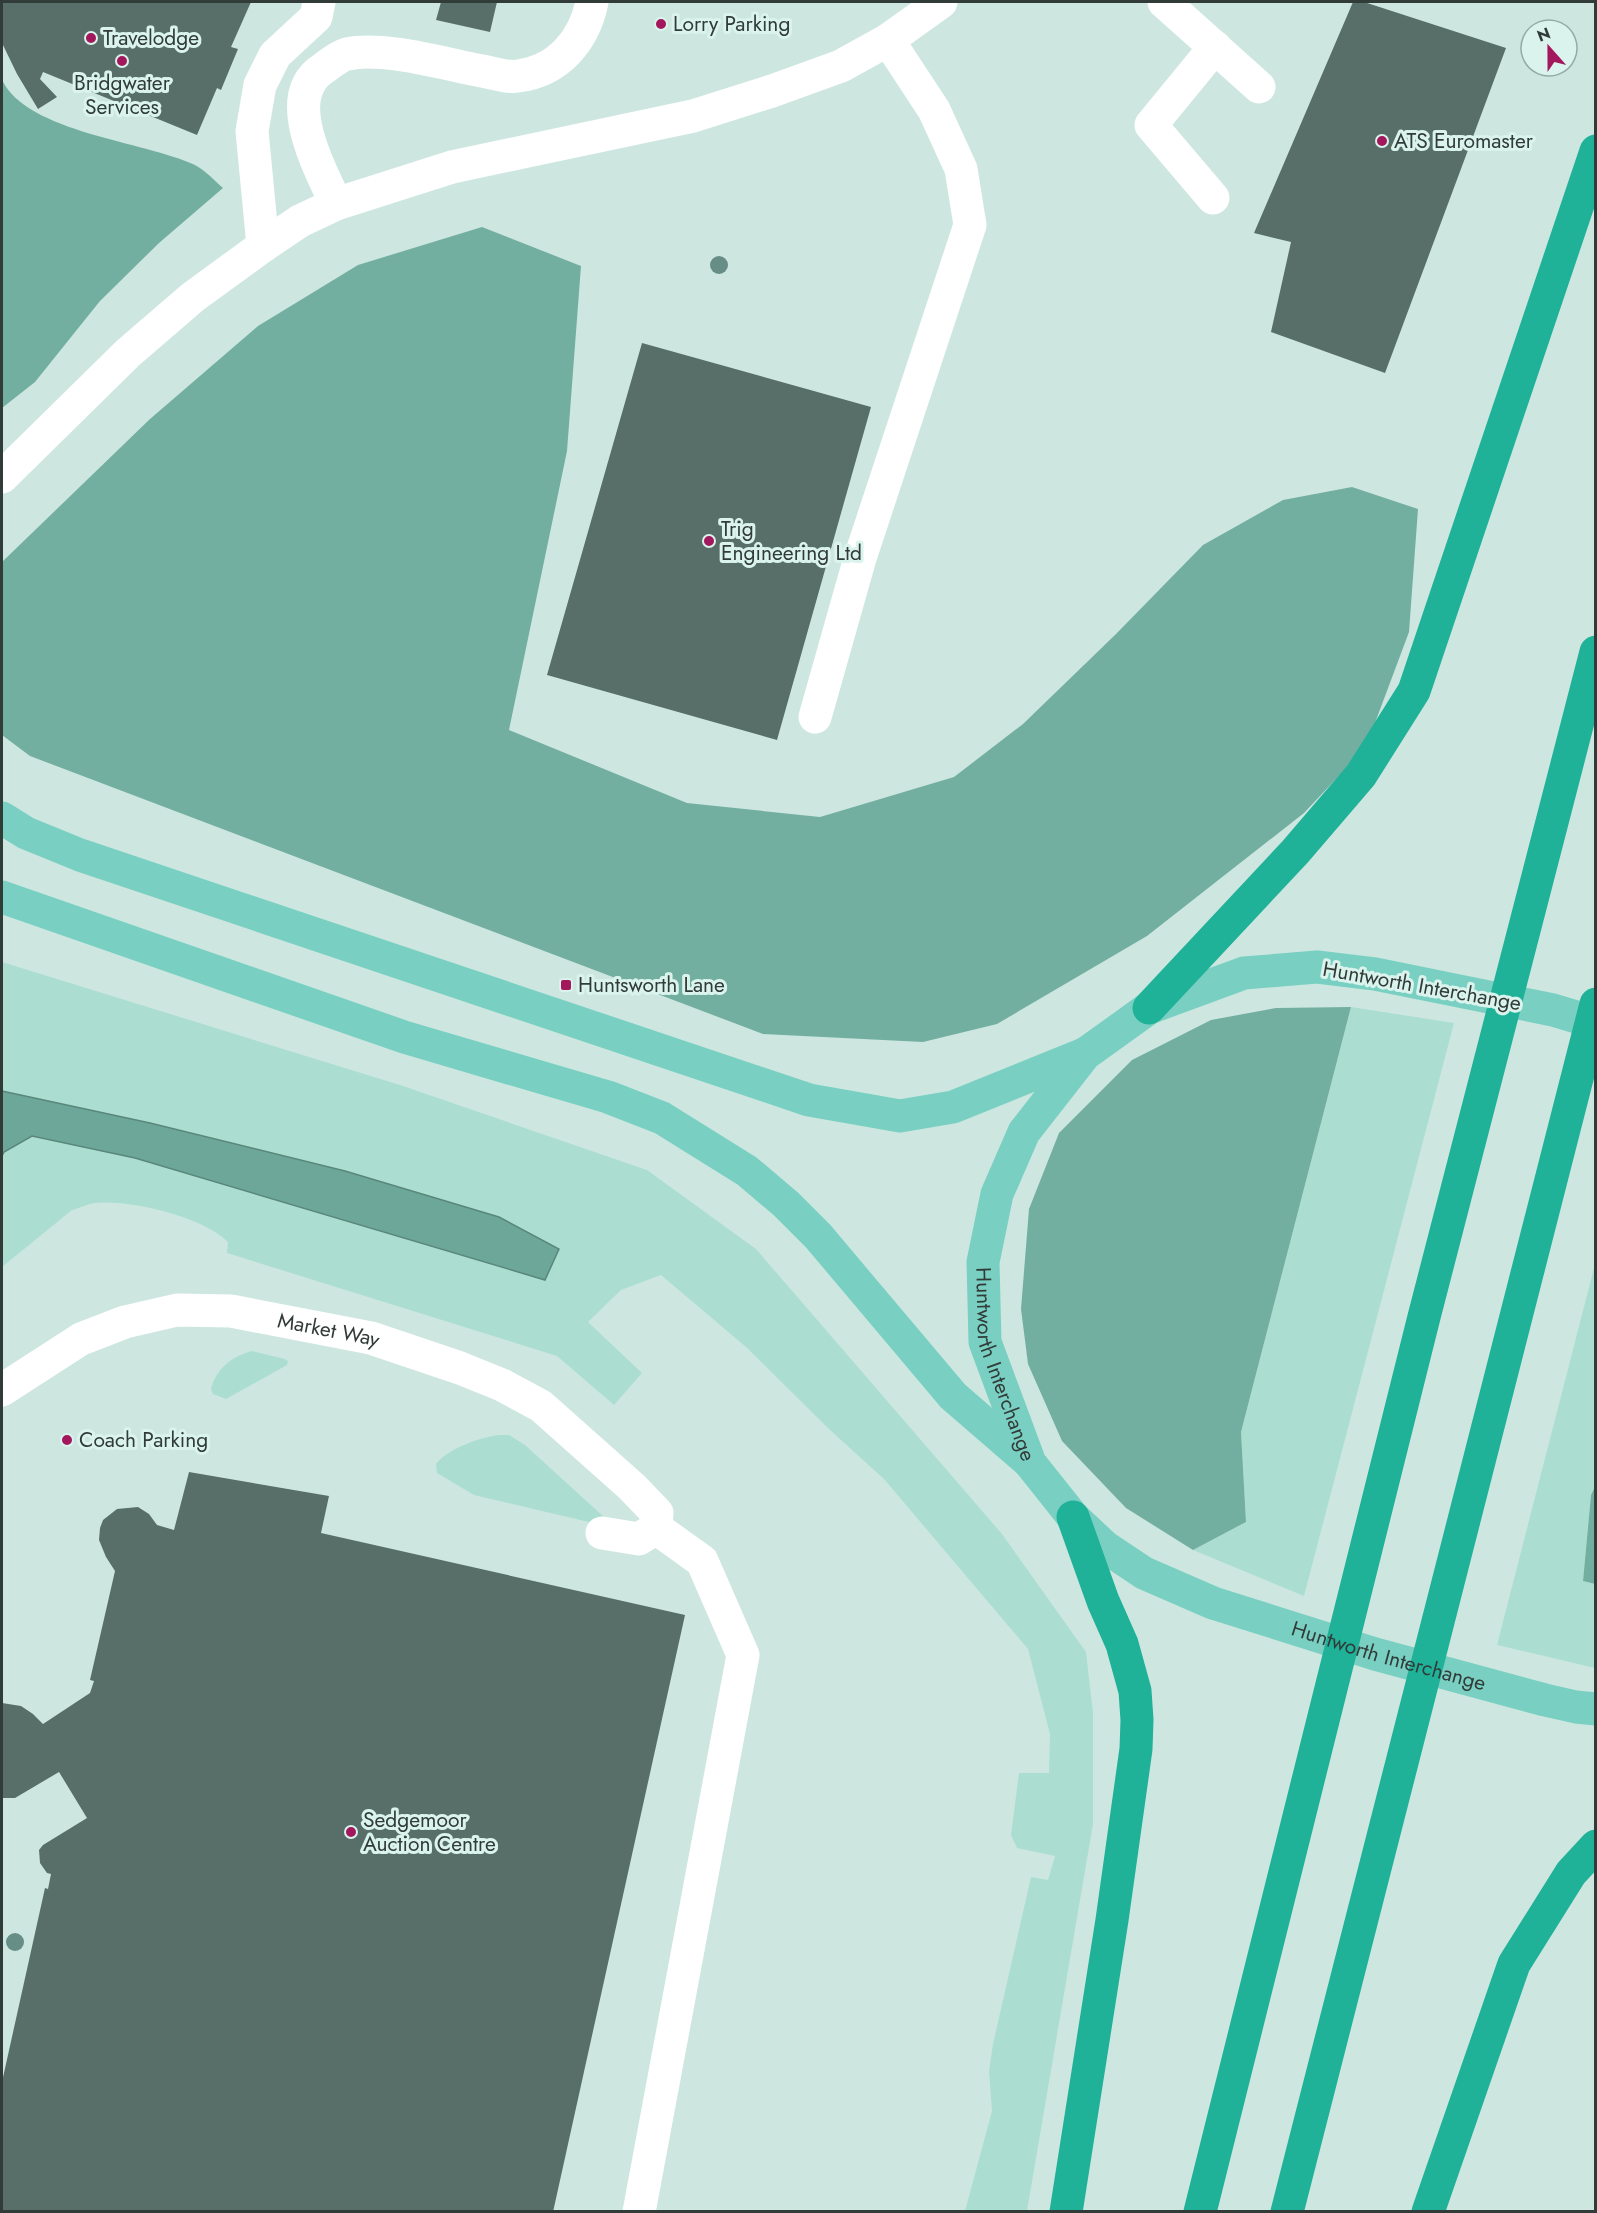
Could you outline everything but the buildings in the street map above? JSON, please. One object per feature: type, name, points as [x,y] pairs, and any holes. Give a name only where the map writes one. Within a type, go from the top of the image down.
[{"type":"highway","points":[[1149,1008],[1295,852],[1361,775],[1414,691],[1596,151]]},
{"type":"highway","points":[[1200,2211],[1424,1317],[1596,652]]},
{"type":"highway","points":[[1287,2211],[1596,1004]]},
{"type":"highway","points":[[1066,2211],[1112,1920],[1136,1749],[1137,1720],[1135,1691],[1122,1644],[1073,1517]]},
{"type":"highway","points":[[1428,2211],[1514,1964],[1571,1873],[1596,1846]]},
{"type":"main road","points":[[2,818],[26,833],[80,855],[809,1100],[900,1116],[943,1109],[1085,1054]]},
{"type":"main road","points":[[2,897],[404,1037],[608,1097],[662,1118],[747,1171],[786,1204],[818,1236],[953,1396],[1030,1463]]},
{"type":"main road","name":"Huntworth Interchange","points":[[1596,1023],[1553,1010],[1375,974],[1317,966],[1244,973],[1149,1008],[1085,1054],[1024,1132],[997,1194],[983,1262],[985,1342],[1030,1463],[1073,1517],[1105,1547],[1144,1572],[1213,1603],[1375,1654],[1545,1700],[1596,1709]]},
{"type":"street","points":[[263,246],[252,131],[260,85],[275,55],[316,17],[319,2]]},
{"type":"street","points":[[336,204],[305,127],[303,98],[315,73],[345,54],[377,52],[515,77],[541,72],[569,52],[589,15],[592,2]]},
{"type":"street","points":[[2,476],[128,353],[193,297],[300,221],[336,204],[452,167],[693,116],[772,91],[841,66],[888,40],[941,2]]},
{"type":"street","points":[[1164,2],[1259,87]]},
{"type":"street","points":[[815,717],[860,558],[970,225],[962,169],[934,110],[888,40]]},
{"type":"street","points":[[1213,198],[1151,125],[1215,47]]},
{"type":"street","name":"Market Way","points":[[2,1390],[81,1339],[125,1322],[177,1310],[231,1311],[371,1338],[460,1368],[502,1385],[541,1406],[632,1487],[657,1513],[656,1528]]},
{"type":"street","points":[[602,1533],[639,1539],[656,1528],[702,1561],[743,1654],[639,2211]]},
{"type":"shaded area","points":[[2,80],[16,98],[36,112],[61,124],[195,165],[223,188],[159,243],[100,301],[35,382],[2,408]]},
{"type":"shaded area","points":[[482,227],[581,266],[567,451],[509,730],[687,803],[820,817],[954,777],[1023,724],[1203,545],[1283,500],[1352,487],[1418,509],[1409,632],[1366,747],[1304,813],[1147,936],[997,1024],[923,1042],[763,1034],[30,756],[2,735],[2,562],[150,419],[258,326],[358,265]]},
{"type":"shaded area","points":[[2,962],[400,1085],[647,1170],[756,1249],[1002,1534],[1086,1652],[1093,1713],[1093,1824],[1027,2211],[965,2211],[992,2111],[989,2071],[993,2044],[1031,1877],[1048,1880],[1055,1856],[1017,1848],[1011,1835],[1019,1773],[1049,1773],[1050,1734],[1028,1649],[884,1479],[830,1430],[746,1347],[661,1275],[621,1290],[588,1322],[642,1373],[614,1405],[557,1356],[227,1253],[228,1242],[217,1233],[184,1218],[146,1207],[95,1203],[72,1210],[2,1267],[2,1156],[4,1152],[32,1136],[135,1158],[150,1123],[2,1091]]},
{"type":"shaded area","points":[[1351,1007],[1454,1023],[1304,1596],[1193,1550],[1246,1522],[1241,1432]]},
{"type":"shaded area","points":[[1351,1007],[1241,1432],[1246,1522],[1193,1550],[1126,1508],[1062,1441],[1028,1364],[1021,1309],[1029,1209],[1059,1133],[1132,1060],[1211,1020],[1276,1008]]},
{"type":"shaded area","points":[[2,1091],[150,1123],[345,1171],[499,1217],[559,1249],[545,1280],[135,1158],[32,1136],[4,1152],[2,1156]]},
{"type":"shaded area","points":[[1595,1264],[1596,1487],[1591,1495],[1583,1581],[1595,1584],[1595,1668],[1497,1645]]},
{"type":"shaded area","points":[[252,1351],[285,1359],[288,1361],[287,1365],[226,1399],[213,1394],[211,1389],[213,1382],[226,1364]]},
{"type":"shaded area","points":[[509,1435],[525,1445],[605,1518],[589,1522],[474,1495],[437,1473],[436,1464],[448,1453],[474,1441]]},
{"type":"shaded area","points":[[1595,1487],[1595,1584],[1583,1581],[1591,1495]]},
{"type":"place","name":"Lorry Parking","points":[[661,24]]},
{"type":"place","name":"Travelodge","points":[[91,38]]},
{"type":"place","name":"Bridgwater Services","points":[[122,61]]},
{"type":"place","name":"ATS Euromaster","points":[[1382,141]]},
{"type":"place","name":"Trig Engineering Ltd","points":[[709,541]]},
{"type":"place","name":"Huntsworth Lane","points":[[566,985]]},
{"type":"place","name":"Coach Parking","points":[[67,1440]]},
{"type":"place","name":"Sedgemoor Auction Centre","points":[[351,1832]]}]
